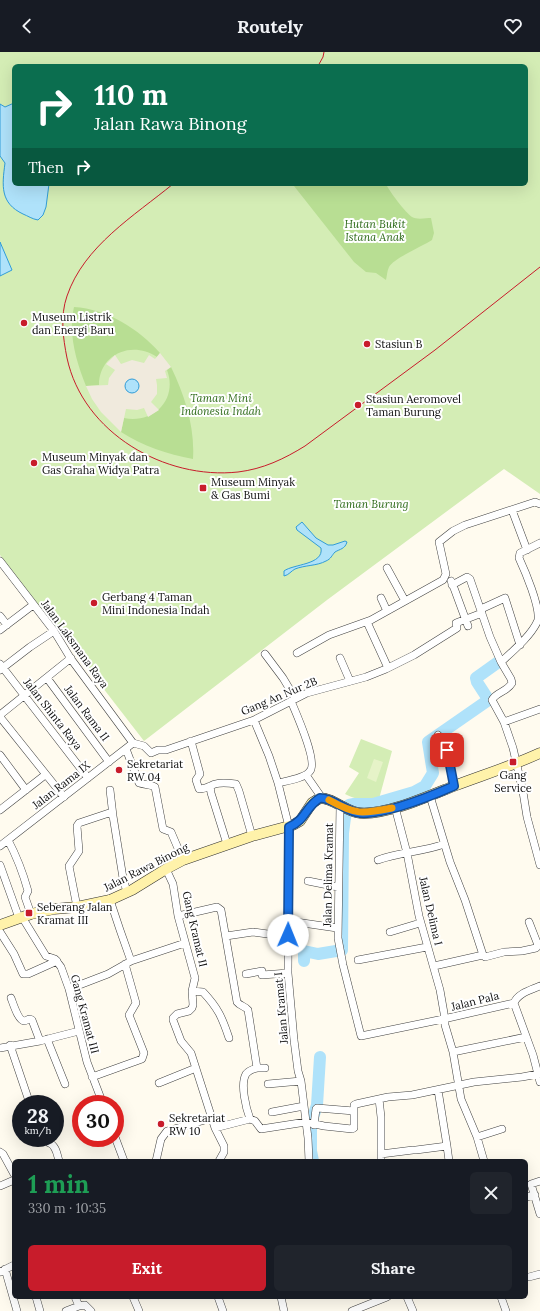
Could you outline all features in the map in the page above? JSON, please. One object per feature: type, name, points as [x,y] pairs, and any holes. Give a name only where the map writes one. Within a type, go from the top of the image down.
[{"type":"main road","points":[[322,798],[356,812],[364,813],[396,807],[516,764],[540,753]]},
{"type":"main road","name":"Jalan Rawa Binong","points":[[0,925],[24,917],[54,910],[110,900],[183,860],[252,836],[289,827],[300,821],[312,803],[322,798]]},
{"type":"street","points":[[520,644],[505,598],[481,611],[467,622],[446,574],[439,544],[441,539],[465,525],[535,502],[540,504]]},
{"type":"street","points":[[512,510],[527,550]]},
{"type":"street","points":[[500,660],[520,644],[537,621],[538,607],[532,587],[519,558],[520,553],[540,543]]},
{"type":"street","name":"Jalan Laksmana Raya","points":[[0,561],[54,631],[71,658],[133,742]]},
{"type":"street","points":[[387,568],[405,601]]},
{"type":"street","points":[[297,653],[329,635],[353,625],[367,622],[437,584],[443,580],[446,574]]},
{"type":"street","points":[[452,585],[467,577],[470,579],[500,660],[511,679],[512,684],[506,691],[494,696],[492,700],[504,722],[513,748],[527,817],[540,864]]},
{"type":"street","points":[[381,598],[387,611]]},
{"type":"street","points":[[0,630],[33,605]]},
{"type":"street","points":[[0,616],[7,625]]},
{"type":"street","points":[[367,622],[388,668]]},
{"type":"street","name":"Gang An Nur 2B","points":[[133,742],[144,746],[151,753],[158,750],[166,750],[254,720],[293,700],[334,685],[366,677],[388,668],[414,655],[457,628],[456,623],[467,622]]},
{"type":"street","points":[[1,668],[30,646],[54,631]]},
{"type":"street","points":[[265,654],[289,686],[313,766],[310,772],[306,775],[278,783]]},
{"type":"street","points":[[64,798],[0,716],[71,658]]},
{"type":"street","points":[[340,658],[350,681]]},
{"type":"street","name":"Jalan Shinta Raya","points":[[1,668],[88,778]]},
{"type":"street","name":"Jalan Rama II","points":[[47,678],[109,762]]},
{"type":"street","points":[[504,722],[540,709]]},
{"type":"street","name":"Jalan Kramat I","points":[[254,720],[269,756],[278,783],[289,827],[288,973],[294,1040],[304,1106],[310,1123],[309,1159]]},
{"type":"street","points":[[438,736],[443,742],[449,756],[454,786]]},
{"type":"street","points":[[191,741],[200,774],[196,780],[199,789],[217,783],[236,784],[252,836]]},
{"type":"street","name":"Jalan Rama IX","points":[[0,846],[64,798],[133,742]]},
{"type":"street","points":[[126,749],[139,783],[143,785],[151,784],[156,787],[163,829],[171,832],[183,860]]},
{"type":"street","points":[[0,755],[26,790]]},
{"type":"street","points":[[1,807],[45,775]]},
{"type":"street","points":[[306,775],[322,798]]},
{"type":"street","points":[[210,786],[227,844]]},
{"type":"street","points":[[110,790],[123,878],[127,892]]},
{"type":"street","points":[[430,796],[444,844],[465,900],[483,955]]},
{"type":"street","name":"Jalan Delima I","points":[[396,807],[407,853],[420,923],[440,990],[445,1025],[457,1072],[458,1086],[464,1110],[477,1137],[483,1159]]},
{"type":"street","name":"Jalan Delima Kramat","points":[[345,808],[338,887],[337,928],[340,948],[360,1034]]},
{"type":"street","points":[[77,907],[69,866],[79,851],[77,824],[109,813],[113,816]]},
{"type":"street","points":[[8,840],[16,856],[28,891],[25,897],[24,917]]},
{"type":"street","points":[[378,860],[388,856],[444,844]]},
{"type":"street","points":[[1,868],[24,917]]},
{"type":"street","name":"Gang Kramat II","points":[[166,868],[173,884],[178,916],[195,978],[192,991],[192,1008],[177,1014],[173,1020],[181,1042],[190,1050],[214,1128],[225,1148],[221,1159]]},
{"type":"street","points":[[308,881],[338,887]]},
{"type":"street","points":[[92,1077],[143,1057],[144,1053],[129,1015],[136,1003],[120,930],[110,900]]},
{"type":"street","points":[[178,916],[217,907],[221,910],[230,970],[237,1002],[246,1007],[249,1015],[256,1068]]},
{"type":"street","name":"Gang Kramat III","points":[[24,917],[46,956],[57,962],[61,967],[69,989],[87,1062],[99,1095]]},
{"type":"street","points":[[289,921],[337,928]]},
{"type":"street","points":[[434,966],[483,955],[486,957],[504,952],[522,951],[536,948],[539,945],[529,922]]},
{"type":"street","points":[[390,932],[420,923]]},
{"type":"street","points":[[0,932],[14,954],[23,974],[28,974],[57,962]]},
{"type":"street","points":[[226,936],[253,932],[288,935]]},
{"type":"street","points":[[69,989],[108,974],[128,963],[185,943]]},
{"type":"street","points":[[358,960],[427,947]]},
{"type":"street","points":[[246,974],[262,971],[262,976],[288,973]]},
{"type":"street","points":[[514,1003],[516,998],[540,986]]},
{"type":"street","points":[[192,991],[203,992],[215,1006],[221,1015],[229,1038]]},
{"type":"street","points":[[11,998],[17,1014],[22,1020],[32,1020],[65,1084]]},
{"type":"street","name":"Jalan Pala","points":[[360,1034],[363,1036],[514,1003],[540,1082]]},
{"type":"street","points":[[0,1048],[43,1040],[79,1031]]},
{"type":"street","points":[[453,1052],[526,1038]]},
{"type":"street","points":[[10,1045],[27,1095]]},
{"type":"street","points":[[159,1083],[196,1068]]},
{"type":"street","points":[[250,1119],[244,1094],[245,1075],[256,1068],[265,1068]]},
{"type":"street","points":[[214,1128],[250,1119],[255,1121],[261,1129],[310,1123],[352,1129],[354,1128],[354,1105],[356,1104],[394,1096],[412,1095],[474,1082],[538,1074]]},
{"type":"street","points":[[268,1084],[301,1081]]},
{"type":"street","points":[[438,1090],[449,1159]]},
{"type":"street","points":[[379,1099],[381,1117],[381,1158],[415,1150],[447,1146]]},
{"type":"street","points":[[272,1112],[304,1106]]},
{"type":"street","points":[[310,1123],[317,1108],[354,1111]]},
{"type":"street","points":[[156,1159],[161,1139],[167,1131],[212,1118]]},
{"type":"street","points":[[477,1137],[502,1129]]},
{"type":"street","points":[[54,1147],[59,1159]]},
{"type":"street","points":[[119,1147],[123,1159]]},
{"type":"street","points":[[0,1152],[12,1171]]},
{"type":"street","points":[[0,1186],[12,1181]]},
{"type":"street","points":[[540,1181],[531,1184],[540,1214]]},
{"type":"street","points":[[528,1196],[534,1195]]},
{"type":"street","points":[[12,1266],[3,1271],[12,1297]]},
{"type":"street","points":[[528,1277],[540,1274]]},
{"type":"street","points":[[13,1299],[17,1311]]},
{"type":"street","points":[[37,1299],[40,1311]]},
{"type":"street","points":[[76,1299],[79,1306]]},
{"type":"street","points":[[134,1299],[139,1311]]},
{"type":"street","points":[[219,1299],[223,1311]]},
{"type":"street","points":[[281,1299],[284,1311]]},
{"type":"street","points":[[352,1311],[382,1299]]},
{"type":"street","points":[[408,1299],[413,1311]]},
{"type":"street","points":[[502,1299],[506,1311]]},
{"type":"street","points":[[66,1311],[86,1305],[91,1311]]},
{"type":"green space","name":"Taman Mini Indonesia Indah","points":[[0,52],[540,52],[540,494],[504,469],[327,600],[144,741],[0,555]]},
{"type":"green space","name":"Hutan Bukit Istana Anak","points":[[294,186],[387,186],[398,202],[412,217],[419,219],[431,218],[434,233],[432,240],[402,256],[392,264],[388,269],[386,280],[376,273],[366,272],[354,262]]},
{"type":"green space","points":[[74,307],[98,312],[122,322],[152,344],[160,353],[157,357],[147,352],[137,350],[128,350],[119,353],[111,358],[105,365],[100,374],[99,385],[86,386],[74,347],[72,317]]},
{"type":"green space","points":[[171,367],[185,400],[191,423],[193,459],[156,449],[121,432],[124,418],[135,419],[145,417],[154,413],[161,407],[166,400],[169,391],[170,381],[167,370]]},
{"type":"green space","points":[[361,739],[392,751],[379,799],[362,800],[345,794],[359,773],[349,767]]},
{"type":"green space","points":[[374,759],[383,762],[376,782],[367,778]]},
{"type":"shaded area","points":[[160,353],[171,367],[165,371],[167,378],[156,379],[157,394],[151,402],[159,410],[148,417],[144,408],[137,410],[126,409],[121,432],[101,412],[92,399],[86,386],[108,385],[109,378],[115,370],[106,364],[115,355],[121,364],[132,360],[144,363],[149,355],[155,359]]},
{"type":"water","points":[[0,104],[5,107],[12,104],[12,186],[49,186],[46,207],[43,215],[38,220],[16,210],[10,205],[4,193],[3,179],[5,163],[0,156]]},
{"type":"water","points":[[0,242],[12,270],[0,276]]},
{"type":"water","points":[[129,379],[135,379],[139,383],[139,389],[135,393],[129,393],[125,389],[125,383]]},
{"type":"water","points":[[302,522],[316,538],[328,545],[345,541],[347,542],[344,547],[335,552],[328,560],[319,564],[295,569],[284,576],[284,571],[313,561],[321,554],[321,548],[297,530],[296,527]]},
{"type":"waterway","points":[[304,961],[304,951],[318,954],[342,950],[343,833],[346,810],[349,805],[373,804],[414,792],[425,786],[433,773],[428,742],[487,701],[488,699],[476,678],[497,663]]},
{"type":"waterway","points":[[313,1159],[311,1151],[311,1124],[317,1105],[320,1057]]},
{"type":"tram line","points":[[319,64],[324,52]]},
{"type":"tram line","points":[[170,186],[112,233],[85,262],[75,278],[67,296],[63,311],[63,327],[67,358],[76,385],[90,409],[109,429],[131,446],[156,459],[183,468],[210,472],[247,471],[265,466],[297,451],[435,350],[540,267]]},
{"type":"slow traffic","points":[[329,800],[340,806],[360,813],[392,808]]},
{"type":"place","name":"Museum Listrik dan Energi Baru","points":[[24,323]]},
{"type":"place","name":"Stasiun B","points":[[367,344]]},
{"type":"place","name":"Stasiun Aeromovel Taman Burung","points":[[358,405]]},
{"type":"place","name":"Museum Minyak dan Gas Graha Widya Patra","points":[[34,463]]},
{"type":"place","name":"Museum Minyak & Gas Bumi","points":[[203,488]]},
{"type":"place","name":"Gerbang 4 Taman Mini Indonesia Indah","points":[[94,603]]},
{"type":"place","name":"Gang Service","points":[[513,762]]},
{"type":"place","name":"Sekretariat RW 04","points":[[119,770]]},
{"type":"place","name":"Seberang Jalan Kramat III","points":[[29,913]]},
{"type":"place","name":"Sekretariat RW 10","points":[[161,1124]]},
{"type":"route","points":[[288,935],[289,827],[300,821],[312,803],[320,798],[326,799],[356,812],[364,813],[396,807],[430,796],[454,786],[447,750]]},
{"type":"park label","name":"Taman Burung","points":[[371,504]]}]
